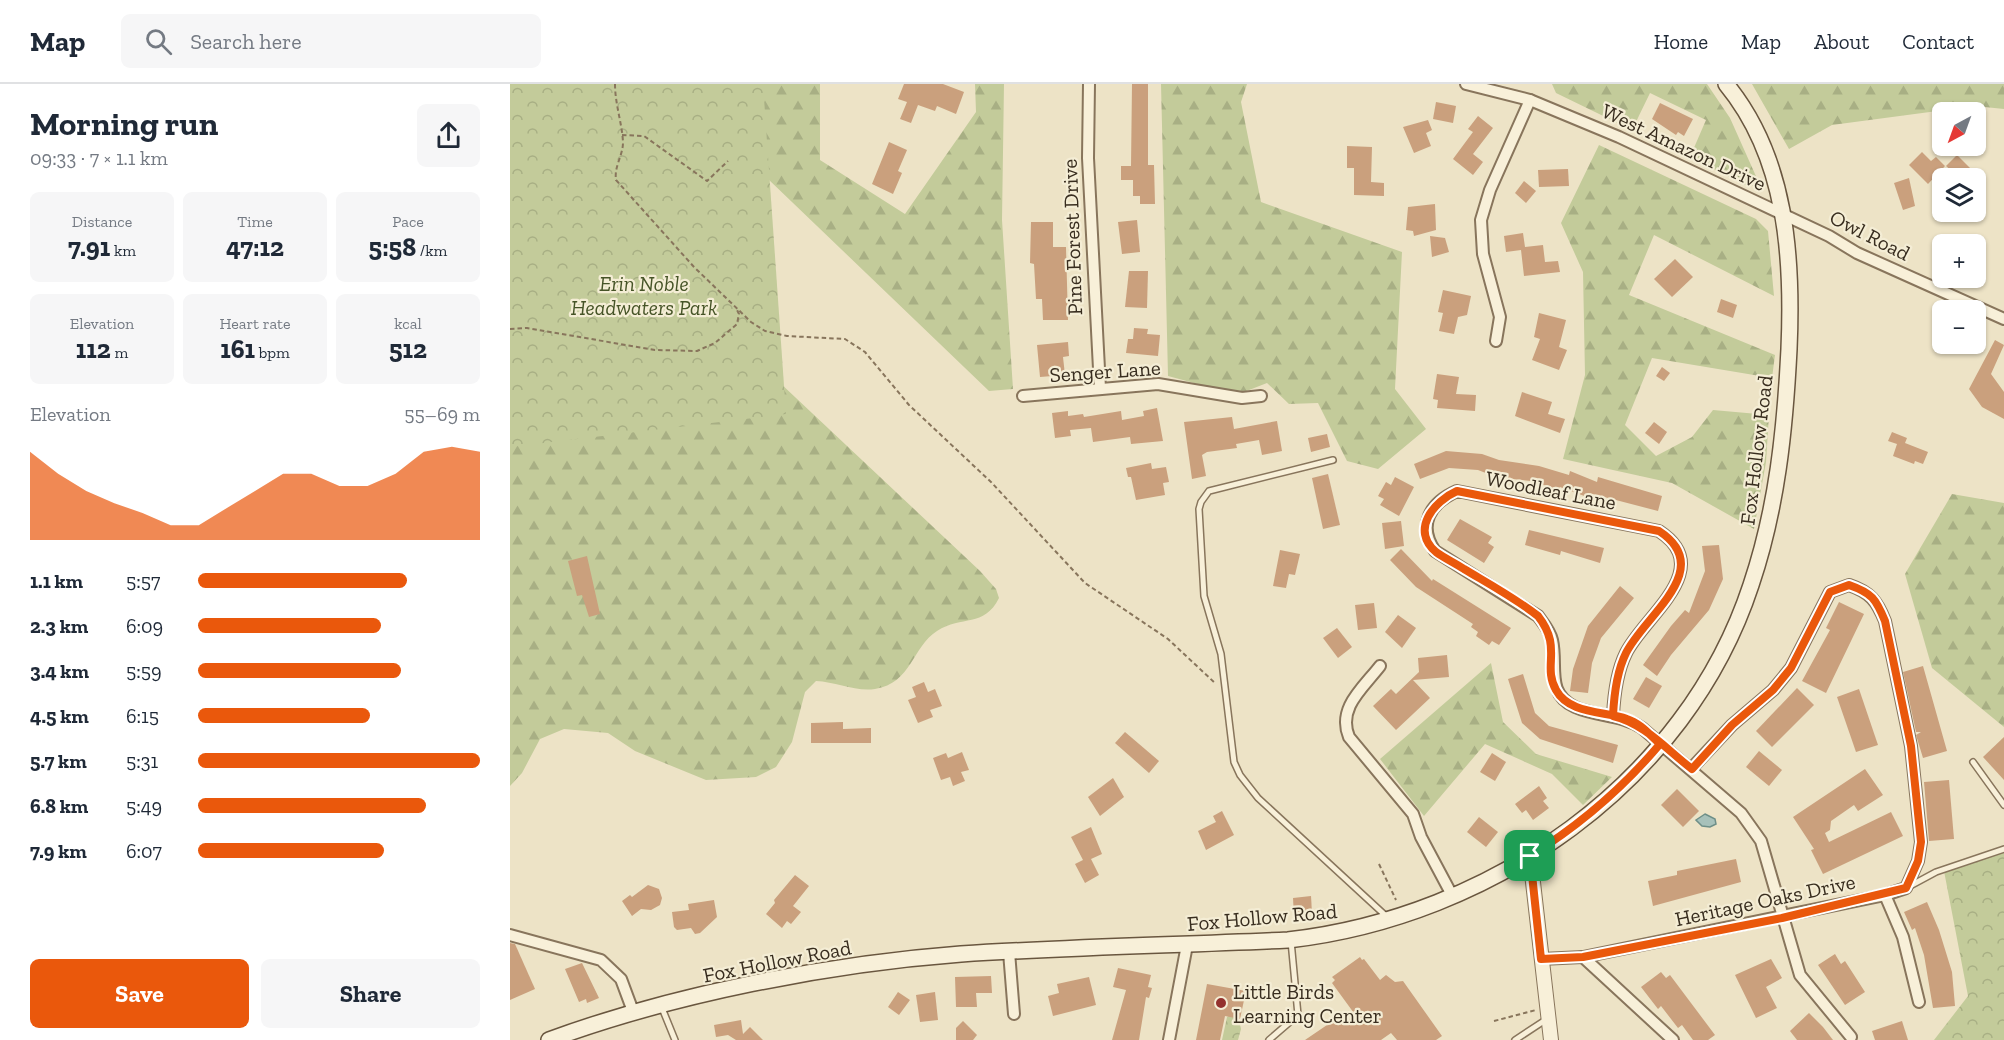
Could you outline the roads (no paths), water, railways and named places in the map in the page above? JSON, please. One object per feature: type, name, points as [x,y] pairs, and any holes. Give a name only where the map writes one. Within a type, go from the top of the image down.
[{"type":"main road","name":"Fox Hollow Road","points":[[549,1040],[662,1006],[733,989],[855,967],[960,954],[1187,945],[1291,939],[1335,933],[1390,920],[1453,897],[1558,839],[1608,799],[1660,744],[1689,706],[1726,646],[1751,587],[1775,498],[1787,383],[1791,292],[1784,214],[1768,161],[1751,119],[1726,84]]},
{"type":"street","name":"Pine Forest Drive","points":[[1089,84],[1088,158],[1100,388]]},
{"type":"street","name":"West Amazon Drive","points":[[1466,84],[1530,100],[1619,137],[1784,214]]},
{"type":"street","points":[[1496,341],[1500,317],[1483,254],[1482,220],[1490,190],[1530,100]]},
{"type":"street","name":"Owl Road","points":[[1784,214],[1830,236],[1857,253],[2004,319]]},
{"type":"street","name":"Senger Lane","points":[[1023,396],[1158,384],[1242,398],[1261,396]]},
{"type":"street","name":"Woodleaf Lane","points":[[1613,716],[1620,667],[1626,652],[1669,596],[1680,575],[1681,563],[1670,538],[1659,531],[1457,491],[1445,496],[1437,503],[1426,520],[1425,532],[1435,551],[1538,616],[1548,629],[1553,642],[1552,677],[1556,690],[1575,707],[1613,716],[1629,719],[1692,769],[1752,826],[1761,841],[1800,975],[1851,1037]]},
{"type":"street","points":[[1692,769],[1732,725],[1773,690],[1791,668],[1830,592],[1849,585],[1867,591],[1878,603],[1885,621],[1911,746],[1921,842],[1918,861],[1906,888],[1885,895]]},
{"type":"street","points":[[1380,666],[1351,703],[1345,714],[1344,725],[1349,737],[1413,814],[1421,837],[1453,897]]},
{"type":"street","points":[[1530,856],[1551,1040]]},
{"type":"street","name":"Heritage Oaks Drive","points":[[1541,959],[1583,957],[1782,918],[1885,895],[1903,937],[1919,1002]]},
{"type":"street","points":[[510,935],[601,960],[621,979],[634,1014]]},
{"type":"street","points":[[1169,1040],[1187,945]]},
{"type":"street","points":[[1009,952],[1014,1014]]},
{"type":"street","points":[[1583,957],[1673,1040]]},
{"type":"lane","points":[[1334,460],[1214,488],[1201,502],[1204,596],[1221,654],[1231,752],[1240,775],[1250,789],[1390,920]]},
{"type":"lane","points":[[1973,762],[2004,805]]},
{"type":"lane","points":[[1906,888],[1936,872],[2004,849]]},
{"type":"lane","points":[[1269,1040],[1298,1015],[1291,939]]},
{"type":"lane","points":[[662,1006],[675,1040]]},
{"type":"lane","points":[[1515,1040],[1548,1013]]},
{"type":"water","points":[[1705,814],[1715,819],[1716,824],[1710,827],[1702,826],[1696,820]]},
{"type":"place","name":"Little Birds Learning Center","points":[[1221,1003]]},
{"type":"park label","name":"Erin Noble Headwaters Park","points":[[644,295]]}]
